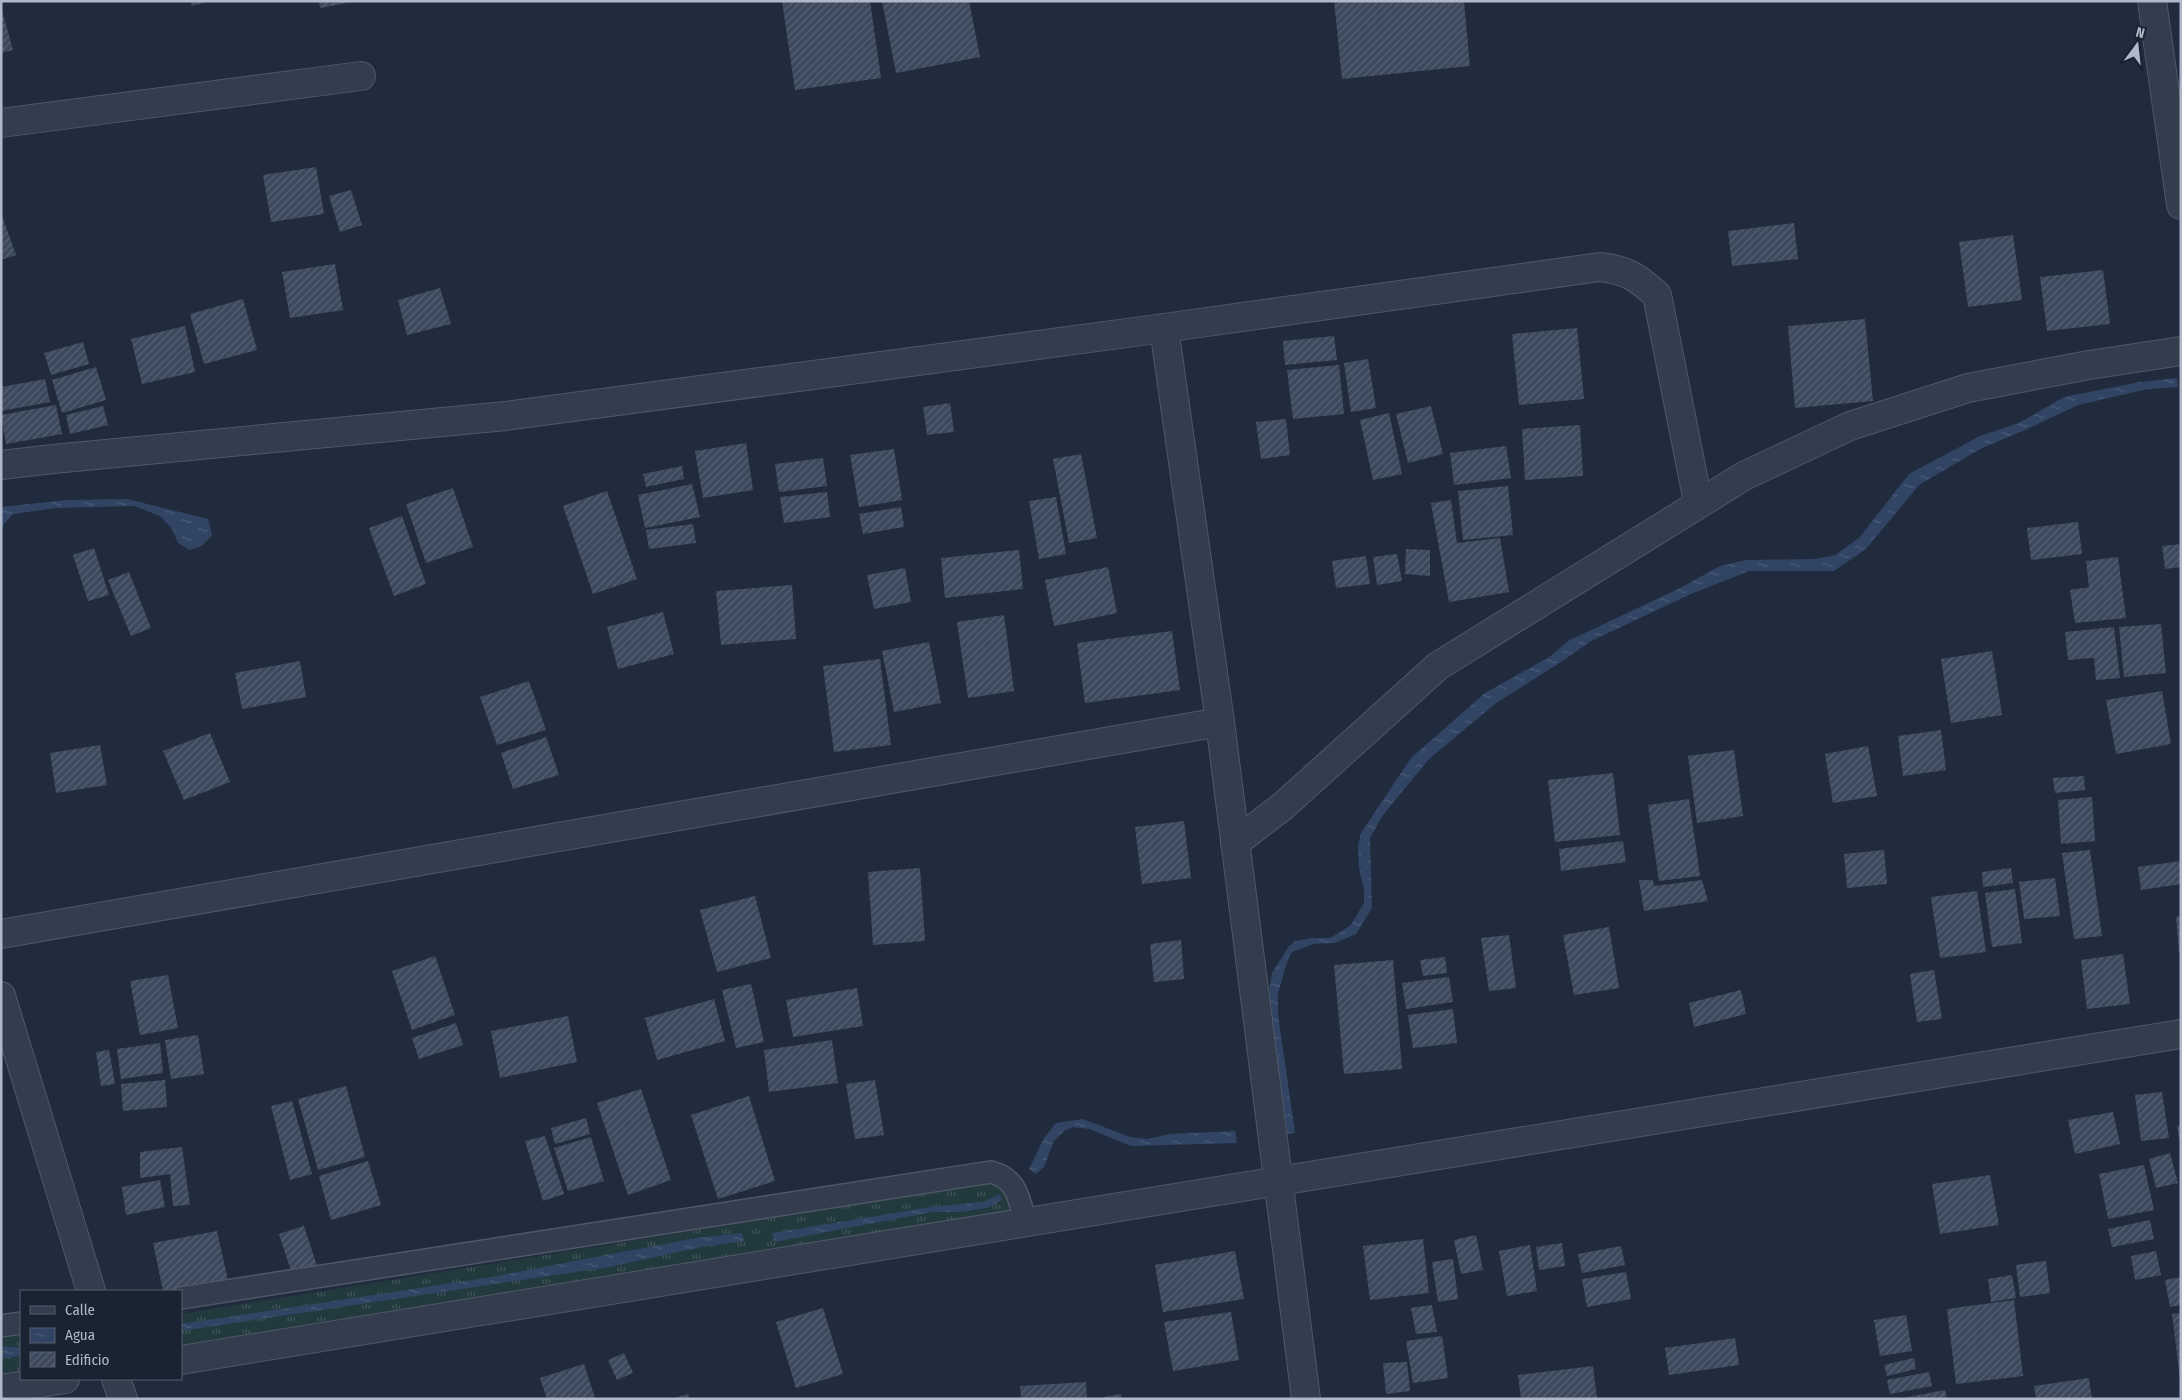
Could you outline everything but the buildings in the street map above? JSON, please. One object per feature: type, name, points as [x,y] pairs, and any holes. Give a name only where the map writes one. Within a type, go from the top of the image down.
[{"type":"street","points":[[2152,1],[2181,205]]},
{"type":"street","points":[[1,123],[361,76]]},
{"type":"street","points":[[1,465],[506,416],[1164,328],[1600,267],[1621,270],[1642,281],[1657,295],[1698,502]]},
{"type":"street","points":[[1164,328],[1220,722],[1306,1399]]},
{"type":"street","points":[[1235,843],[1283,806],[1438,666],[1698,502],[1744,476],[1850,426],[1968,388],[2089,365],[2181,351]]},
{"type":"street","points":[[1,934],[1220,722]]},
{"type":"street","points":[[1,996],[90,1290]]},
{"type":"street","points":[[182,1360],[1026,1224],[1278,1181],[2181,1034]]},
{"type":"street","points":[[1,1389],[59,1380]]},
{"type":"street","points":[[116,1380],[123,1399]]},
{"type":"lane","points":[[182,1298],[991,1172],[1003,1175],[1012,1183],[1026,1224]]},
{"type":"lane","points":[[1,1326],[20,1323]]},
{"type":"green space","points":[[990,1183],[1000,1184],[1011,1204],[1009,1211],[182,1345],[182,1314]]},
{"type":"green space","points":[[20,1325],[20,1373],[1,1376],[1,1329]]},
{"type":"water","points":[[2177,378],[2178,387],[2148,389],[2078,405],[1982,448],[1919,485],[1866,549],[1834,571],[1749,571],[1691,594],[1591,641],[1496,703],[1429,759],[1383,815],[1370,838],[1372,908],[1356,934],[1335,943],[1313,944],[1292,952],[1288,959],[1278,993],[1278,1014],[1295,1133],[1287,1134],[1270,1013],[1269,992],[1272,973],[1289,946],[1296,941],[1312,938],[1330,938],[1351,925],[1364,903],[1358,846],[1361,833],[1411,758],[1485,693],[1551,656],[1568,641],[1682,587],[1720,566],[1746,560],[1816,559],[1835,555],[1859,538],[1909,474],[1980,436],[2019,423],[2064,397],[2140,382]]},
{"type":"water","points":[[127,499],[208,519],[212,535],[203,545],[190,550],[178,543],[172,529],[160,516],[134,506],[56,508],[13,514],[4,524],[1,535],[1,507],[67,500]]},
{"type":"water","points":[[1083,1119],[1130,1137],[1147,1139],[1170,1134],[1235,1131],[1237,1143],[1131,1146],[1089,1129],[1073,1127],[1064,1131],[1054,1141],[1044,1167],[1036,1174],[1029,1169],[1044,1138],[1056,1123]]},
{"type":"water","points":[[1000,1194],[1002,1200],[987,1208],[960,1212],[932,1212],[774,1242],[772,1233],[931,1207],[983,1202]]},
{"type":"water","points":[[742,1233],[744,1241],[701,1247],[609,1267],[182,1331],[182,1324],[486,1278],[696,1238]]},
{"type":"water","points":[[1,1346],[20,1348],[20,1356],[1,1358]]}]
